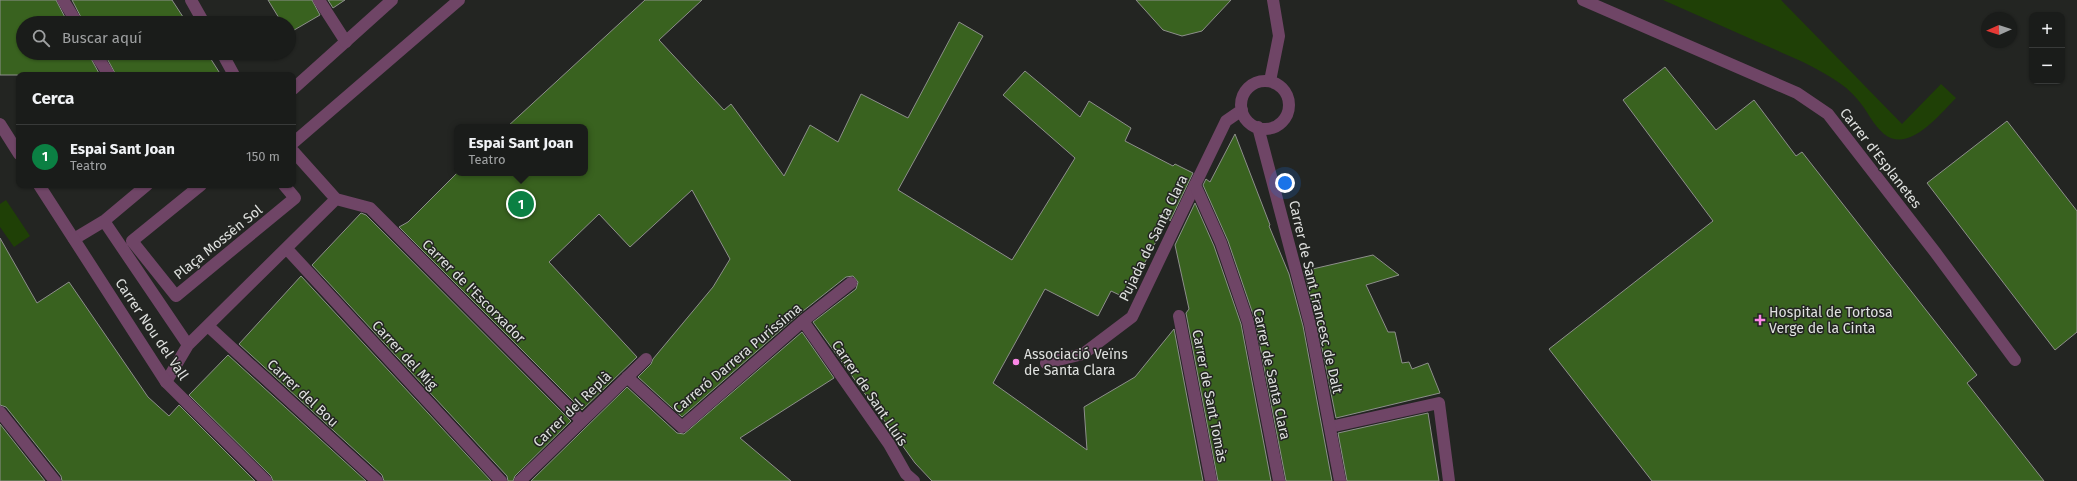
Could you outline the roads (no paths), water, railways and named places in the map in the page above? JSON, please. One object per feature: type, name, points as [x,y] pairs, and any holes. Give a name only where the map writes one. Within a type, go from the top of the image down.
[{"type":"street","points":[[63,0],[73,16]]},
{"type":"street","points":[[191,0],[200,16]]},
{"type":"street","points":[[319,0],[346,42]]},
{"type":"street","points":[[296,86],[392,0]]},
{"type":"street","points":[[296,140],[459,0]]},
{"type":"street","points":[[1270,81],[1279,36],[1273,0]]},
{"type":"street","name":"Carrer d'Esplanetes","points":[[1583,0],[1798,93],[1828,114],[1935,252],[2014,360]]},
{"type":"street","points":[[99,60],[107,72]]},
{"type":"street","points":[[226,60],[232,72]]},
{"type":"street","points":[[1270,81],[1277,84],[1288,97],[1287,113],[1283,120],[1276,126],[1264,128],[1258,127],[1247,120],[1242,110],[1241,102],[1248,88],[1254,83],[1270,81]]},
{"type":"street","name":"Pujada de Santa Clara","points":[[1046,363],[1083,354],[1132,317],[1226,121],[1242,110]]},
{"type":"street","points":[[0,124],[16,149]]},
{"type":"street","name":"Carrer de Sant Francesc de Dalt","points":[[1258,127],[1310,324],[1340,481]]},
{"type":"street","points":[[166,382],[188,345],[336,199],[296,154]]},
{"type":"street","name":"Carrer de Santa Clara","points":[[1195,185],[1221,243],[1248,322],[1279,481]]},
{"type":"street","name":"Carrer Nou del Vall","points":[[41,188],[166,382],[266,481]]},
{"type":"street","points":[[74,239],[104,221],[143,188]]},
{"type":"street","name":"Plaça Mossèn Sol","points":[[196,188],[132,241],[176,296],[295,198],[287,188]]},
{"type":"street","name":"Carrer de l'Escorxador","points":[[336,199],[370,208],[581,420]]},
{"type":"street","points":[[104,221],[188,345]]},
{"type":"street","name":"Carrer del Mig","points":[[287,249],[501,481]]},
{"type":"street","name":"Carreró Darrera Puríssima","points":[[627,377],[682,427],[803,321],[852,283]]},
{"type":"street","name":"Carrer de Sant Tomàs","points":[[1179,316],[1211,481]]},
{"type":"street","name":"Carrer de Sant Lluís","points":[[803,321],[889,444],[906,474],[914,481]]},
{"type":"street","name":"Carrer del Bou","points":[[208,326],[377,481]]},
{"type":"street","name":"Carrer del Replà","points":[[520,481],[581,420],[646,359]]},
{"type":"street","points":[[1330,427],[1439,403],[1449,481]]},
{"type":"street","points":[[0,412],[55,481]]},
{"type":"place","name":"Espai Sant Joan","points":[[521,204]]},
{"type":"place","name":"Hospital de Tortosa Verge de la Cinta","points":[[1760,320]]},
{"type":"place","name":"Associació Veïns de Santa Clara","points":[[1016,362]]}]
